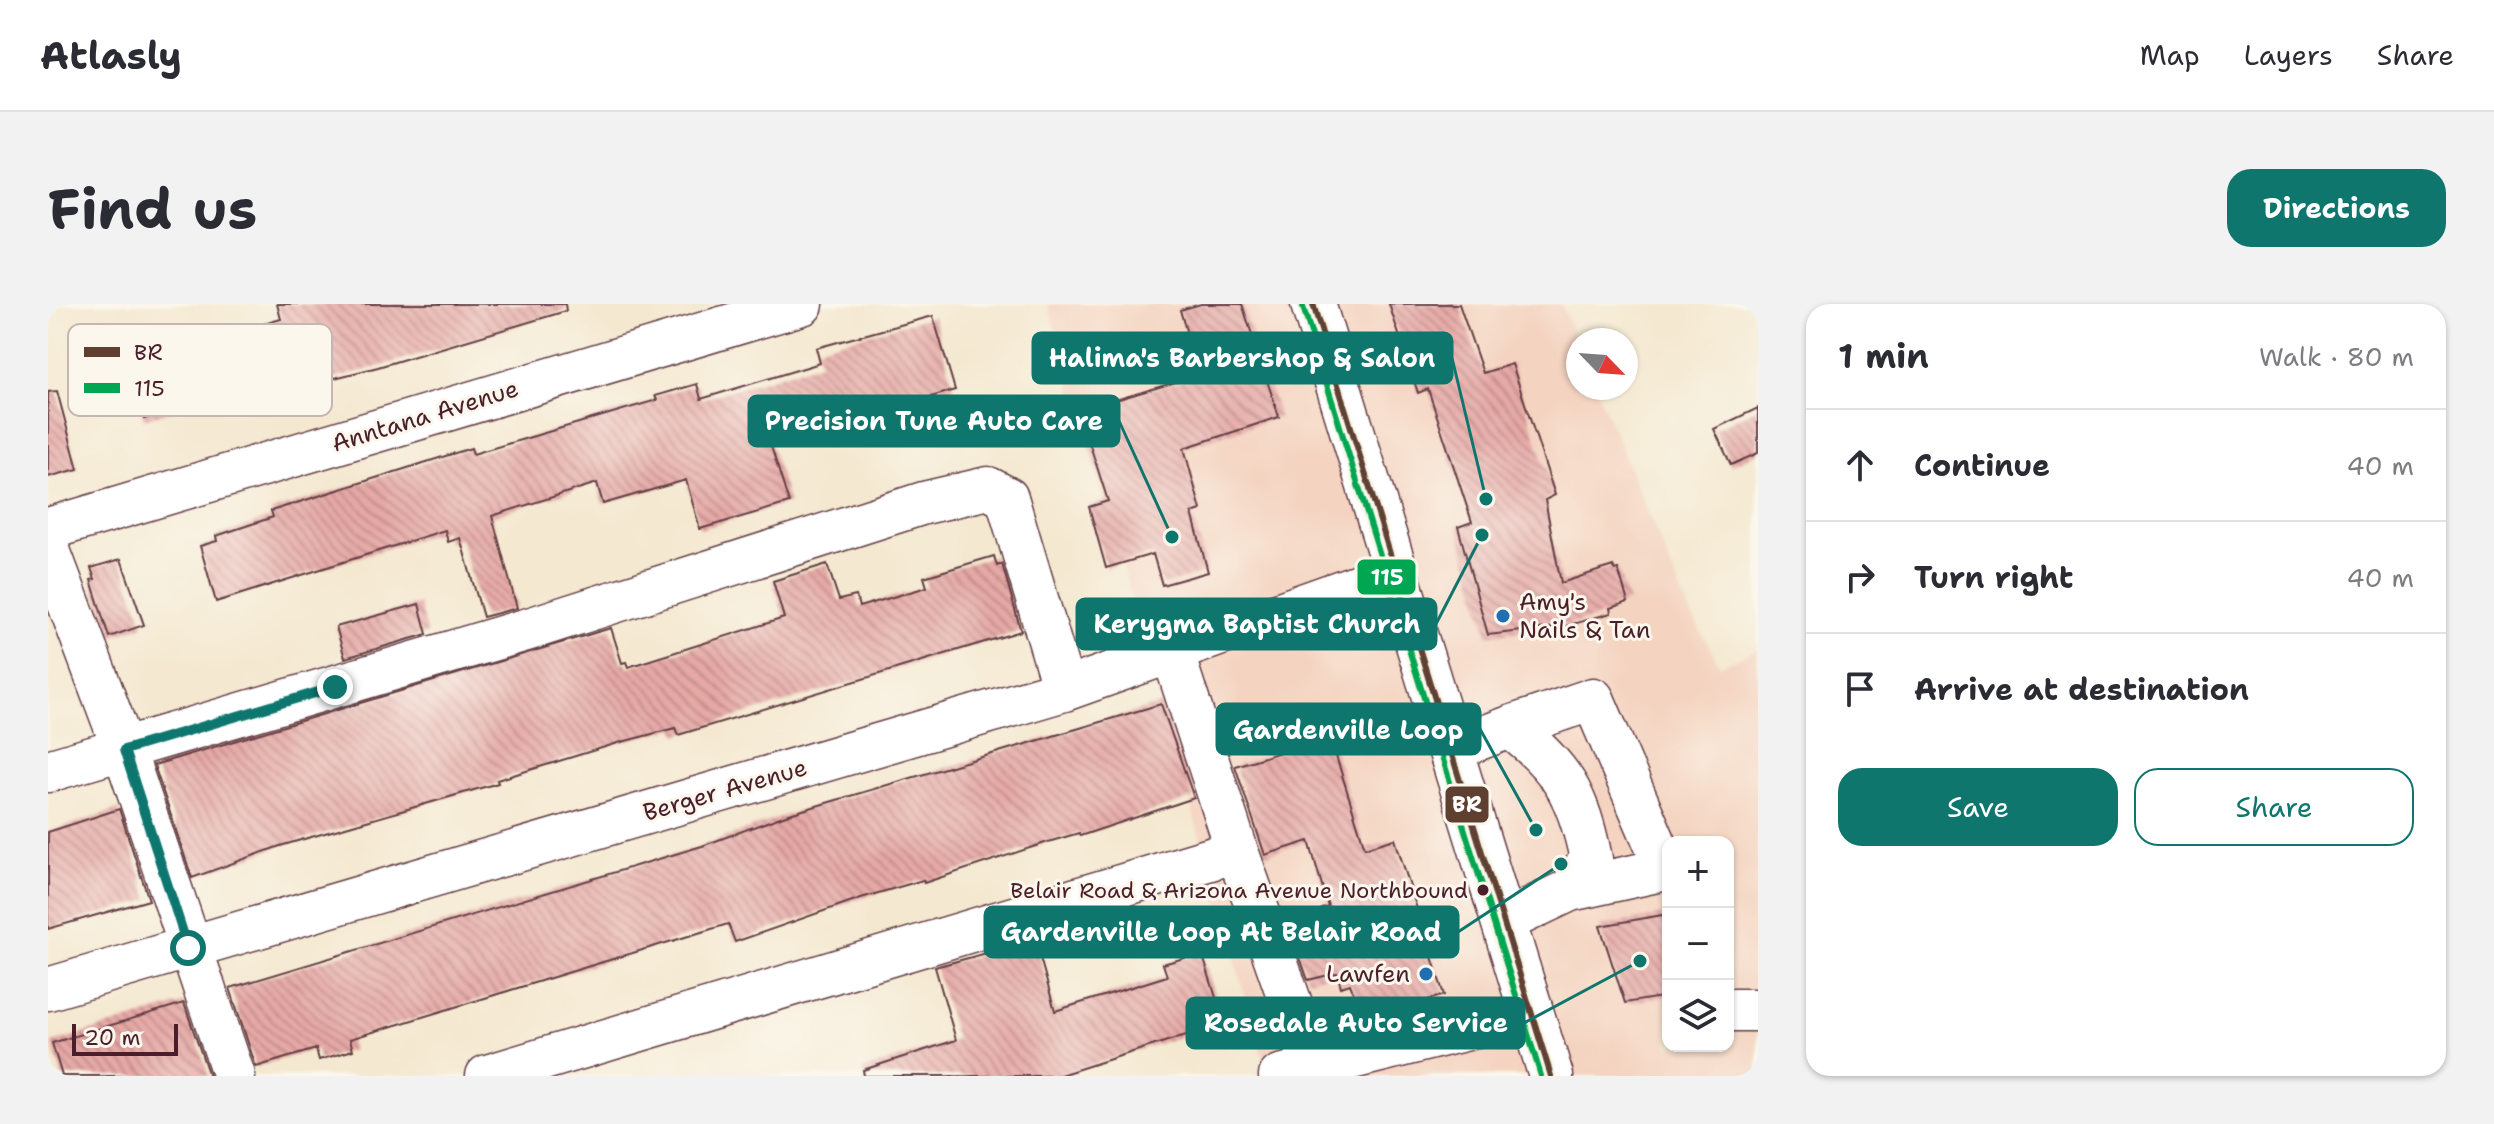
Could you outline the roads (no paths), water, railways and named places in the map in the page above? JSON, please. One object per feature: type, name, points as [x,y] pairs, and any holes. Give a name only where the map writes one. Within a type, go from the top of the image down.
[{"type":"main road","points":[[1313,304],[1551,1076]]},
{"type":"street","name":"Anntana Avenue","points":[[48,529],[802,304]]},
{"type":"street","points":[[48,771],[529,629],[924,503],[988,488],[1007,498],[1064,690]]},
{"type":"street","points":[[48,548],[124,750],[188,948],[234,1076]]},
{"type":"street","name":"Berger Avenue","points":[[48,989],[1064,690],[1395,572]]},
{"type":"street","points":[[1172,651],[1237,851],[1297,1071],[1531,1013]]},
{"type":"street","points":[[1450,750],[1593,699],[1666,869],[1570,890],[1503,922]]},
{"type":"street","points":[[1510,727],[1529,741],[1570,787],[1591,859],[1570,890]]},
{"type":"street","points":[[487,1076],[1237,851]]},
{"type":"place","name":"Halima's Barbershop & Salon","points":[[1486,499]]},
{"type":"place","name":"Kerygma Baptist Church","points":[[1482,535]]},
{"type":"place","name":"Precision Tune Auto Care","points":[[1172,537]]},
{"type":"place","name":"Amy's Nails & Tan","points":[[1503,616]]},
{"type":"place","name":"Gardenville Loop","points":[[1536,830]]},
{"type":"place","name":"Gardenville Loop At Belair Road","points":[[1561,864]]},
{"type":"place","name":"Belair Road & Arizona Avenue Northbound","points":[[1483,890]]},
{"type":"place","name":"Rosedale Auto Service","points":[[1640,961]]},
{"type":"place","name":"Lawfen","points":[[1426,974]]}]
